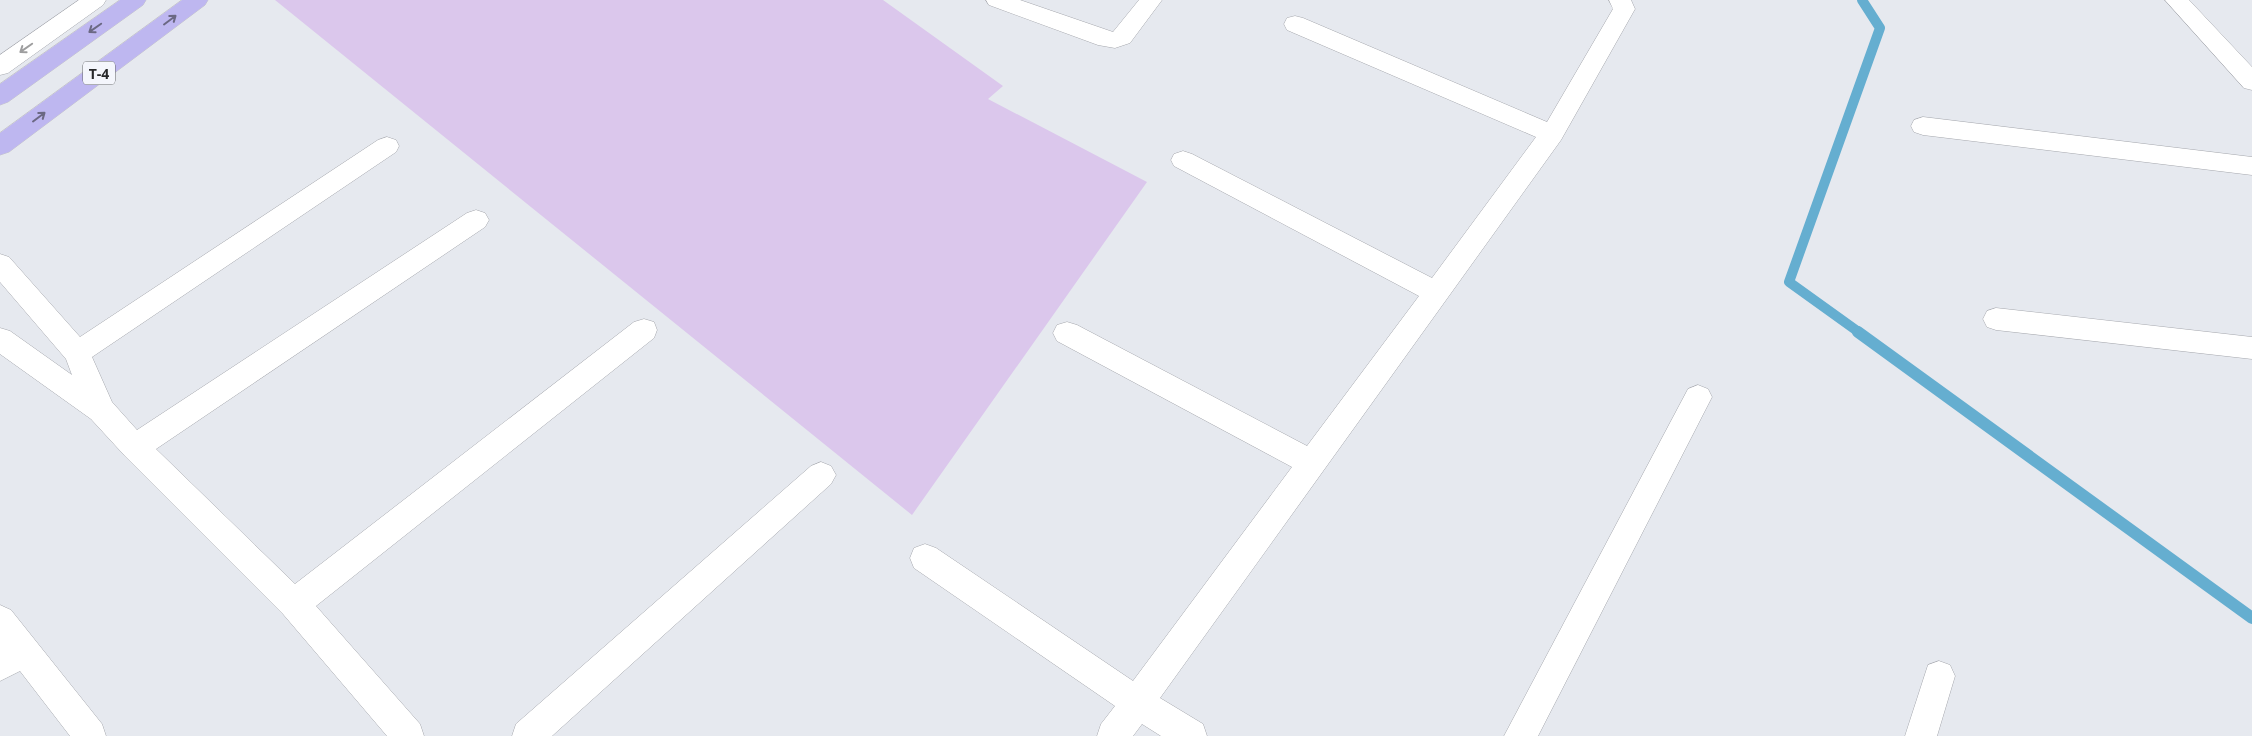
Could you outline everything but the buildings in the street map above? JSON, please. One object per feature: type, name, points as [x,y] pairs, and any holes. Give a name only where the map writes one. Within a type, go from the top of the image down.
[{"type":"highway","name":"T-4","points":[[0,96],[135,0]]},
{"type":"highway","name":"T-4","points":[[0,146],[197,0]]},
{"type":"street","points":[[0,67],[94,0]]},
{"type":"street","points":[[997,0],[1106,39],[1115,40],[1122,37],[1151,0]]},
{"type":"street","points":[[1113,736],[1552,134],[1624,9],[1620,0]]},
{"type":"street","points":[[2176,0],[2252,82]]},
{"type":"street","points":[[1295,24],[1552,134]]},
{"type":"street","points":[[1923,126],[2252,166]]},
{"type":"street","points":[[77,353],[387,146]]},
{"type":"street","points":[[1183,160],[1436,292]]},
{"type":"street","points":[[135,447],[476,220]]},
{"type":"street","points":[[0,264],[77,353],[100,410]]},
{"type":"street","points":[[1996,319],[2252,348]]},
{"type":"street","points":[[294,604],[644,330]]},
{"type":"street","points":[[1067,333],[1312,463]]},
{"type":"street","points":[[0,339],[100,410],[294,604],[408,736]]},
{"type":"street","points":[[1520,736],[1698,397]]},
{"type":"street","points":[[528,736],[821,475]]},
{"type":"street","points":[[925,558],[1136,702],[1191,736]]},
{"type":"street","points":[[0,620],[11,658],[90,736]]},
{"type":"street","points":[[1921,736],[1939,676]]},
{"type":"shaded area","points":[[275,0],[883,0],[1003,86],[988,99],[1147,182],[912,515]]},
{"type":"waterway","points":[[1860,333],[1789,282],[1880,28],[1862,0]]},
{"type":"waterway","points":[[1858,332],[2252,618]]}]
